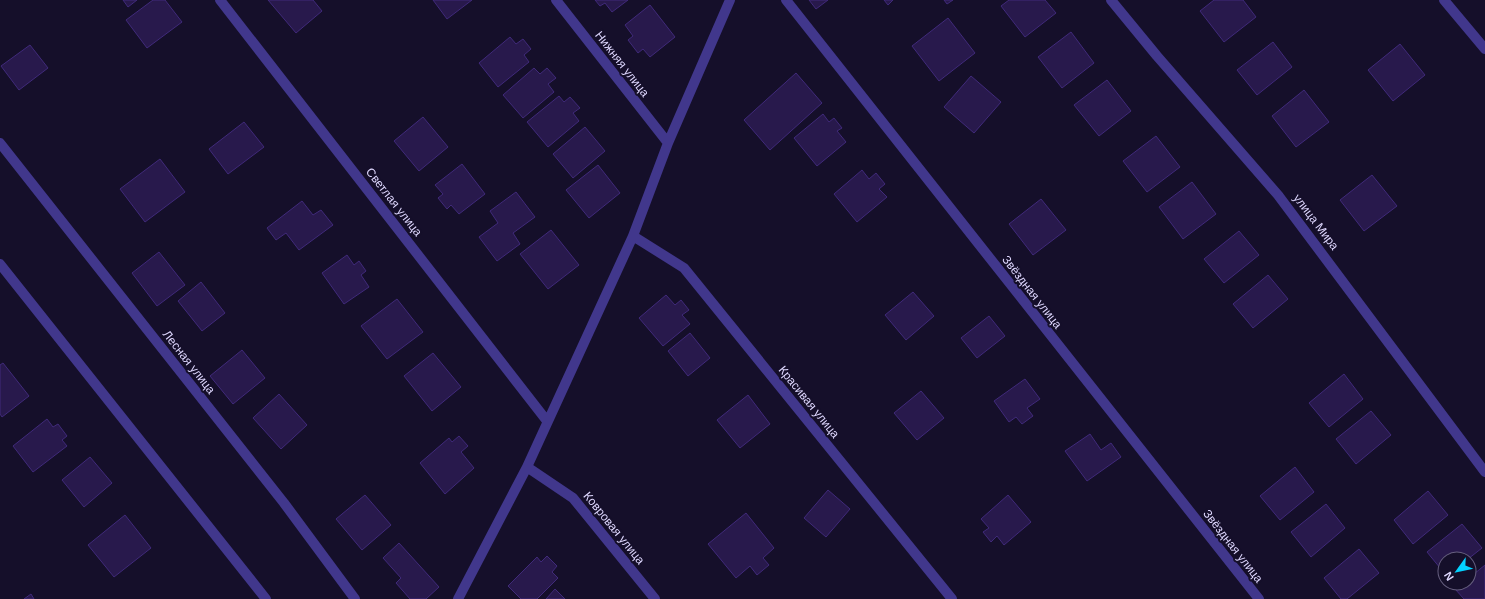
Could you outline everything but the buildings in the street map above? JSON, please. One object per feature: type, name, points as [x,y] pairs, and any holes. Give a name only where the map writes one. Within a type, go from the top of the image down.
[{"type":"street","name":"Светлая улица","points":[[220,0],[547,421]]},
{"type":"street","name":"Нижняя улица","points":[[556,0],[668,143]]},
{"type":"street","points":[[458,599],[527,467],[633,236],[668,143],[730,0]]},
{"type":"street","name":"Звёздная улица","points":[[786,0],[1259,599]]},
{"type":"street","name":"улица Мира","points":[[1111,0],[1157,56],[1278,194],[1485,472]]},
{"type":"street","points":[[1444,0],[1485,49]]},
{"type":"street","name":"Лесная улица","points":[[0,143],[284,504],[355,599]]},
{"type":"street","name":"Красивая улица","points":[[633,236],[684,268],[952,599]]},
{"type":"street","points":[[0,264],[266,599]]},
{"type":"street","name":"Ковровая улица","points":[[527,467],[573,498],[655,599]]}]
